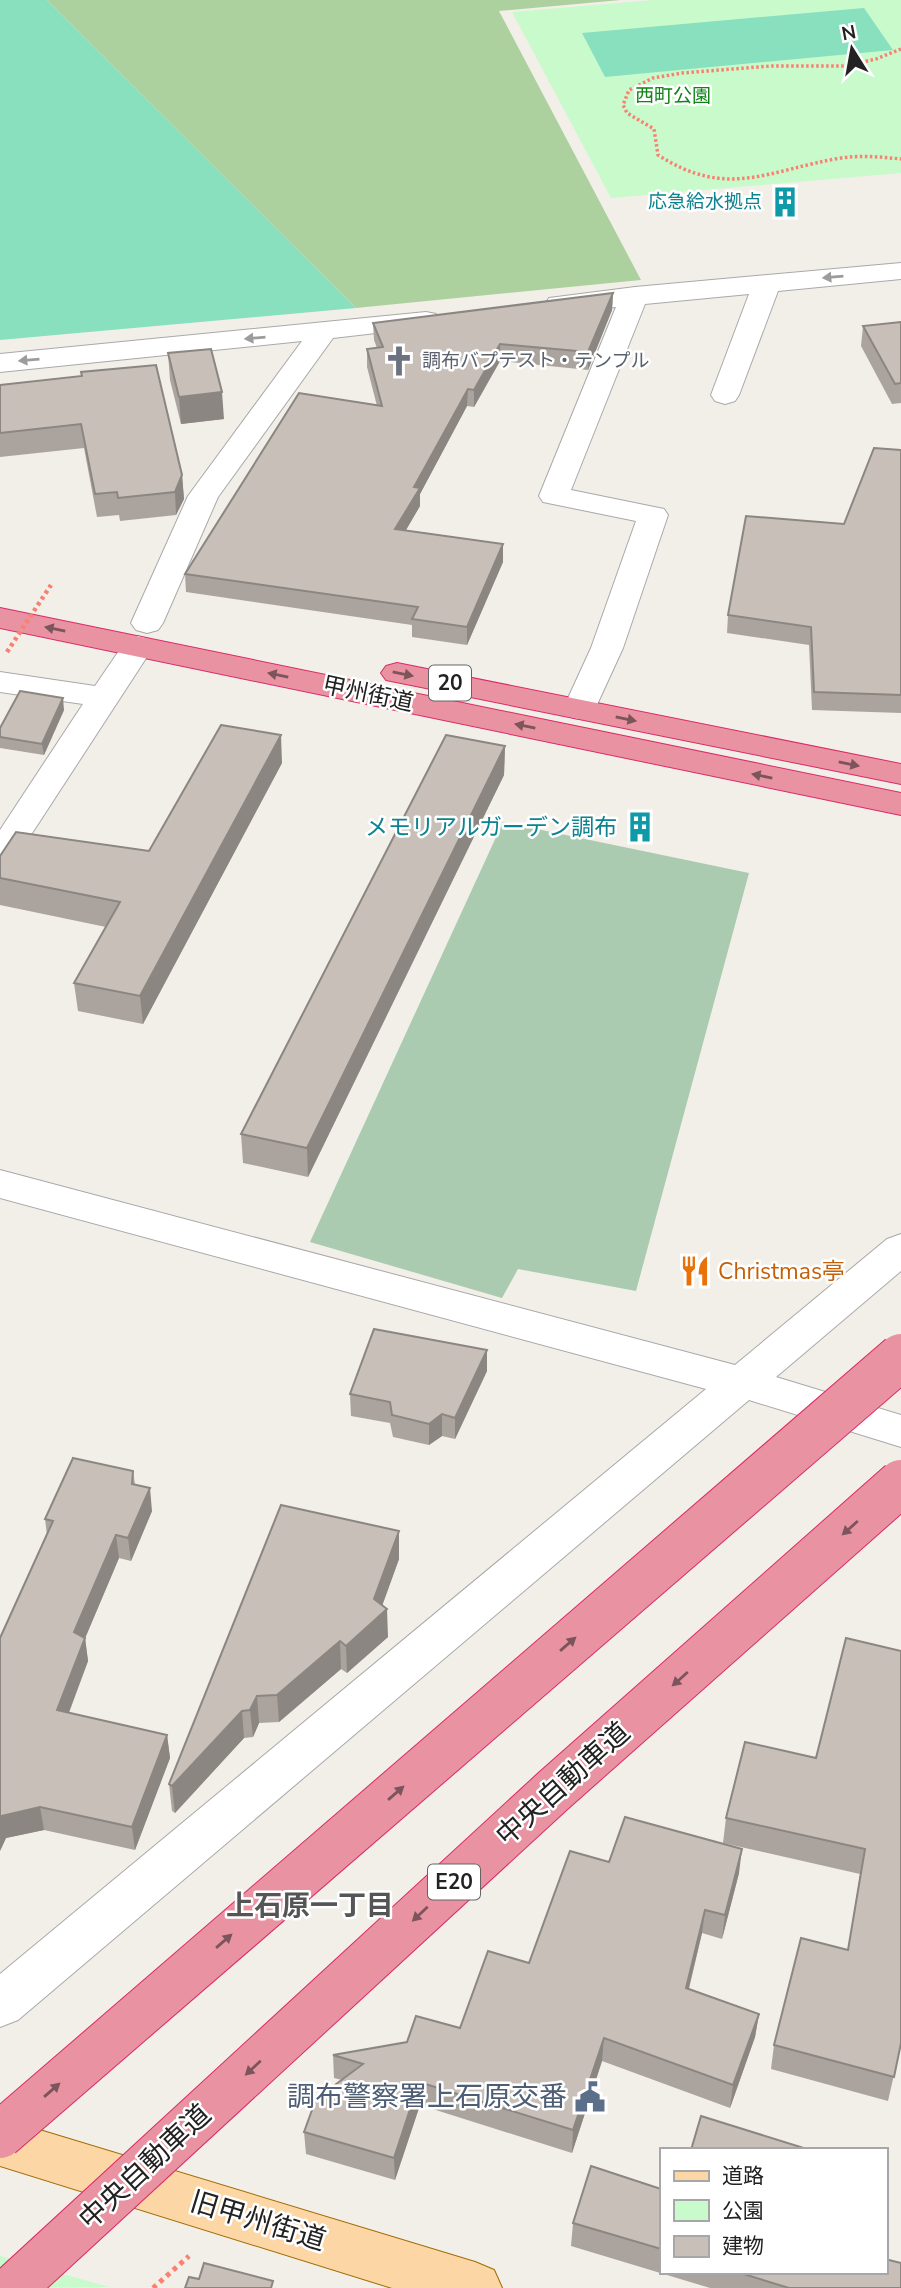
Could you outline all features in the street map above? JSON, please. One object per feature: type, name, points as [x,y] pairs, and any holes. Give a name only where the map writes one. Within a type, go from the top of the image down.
[{"type":"highway","name":"甲州街道","points":[[0,593],[143,635],[901,804]]},
{"type":"highway","name":"甲州街道","points":[[0,618],[143,635],[579,709],[901,774]]},
{"type":"highway","points":[[0,2135],[901,1357]]},
{"type":"highway","name":"中央自動車道","points":[[13,2288],[553,1791],[901,1483]]},
{"type":"main road","name":"旧甲州街道","points":[[0,2142],[475,2288]]},
{"type":"street","points":[[540,306],[901,271]]},
{"type":"street","points":[[725,395],[767,283]]},
{"type":"street","points":[[579,709],[607,648],[653,515],[554,496],[635,295]]},
{"type":"street","points":[[0,363],[323,332],[458,316]]},
{"type":"street","points":[[0,856],[143,635],[204,496],[323,332]]},
{"type":"street","points":[[4,667],[103,697]]},
{"type":"street","points":[[0,1184],[740,1382],[901,1431]]},
{"type":"street","points":[[0,2004],[901,1249]]},
{"type":"path","points":[[901,49],[844,66],[771,66],[653,78],[629,90],[623,105],[627,113],[654,129],[658,155],[676,169],[711,180],[758,178],[792,168],[852,157],[901,159]]},
{"type":"path","points":[[4,667],[51,585]]},
{"type":"green space","points":[[0,0],[47,0],[356,308],[0,340]]},
{"type":"green space","points":[[47,0],[621,0],[499,11],[641,280],[356,308]]},
{"type":"green space","name":"西町公園","points":[[653,0],[901,0],[901,173],[611,198],[512,12]]},
{"type":"green space","points":[[864,8],[893,50],[605,77],[582,33]]},
{"type":"green space","points":[[503,822],[749,873],[636,1291],[518,1269],[502,1298],[310,1242]]},
{"type":"green space","points":[[0,2256],[109,2287],[0,2288]]},
{"type":"building","points":[[613,293],[588,352],[500,344],[474,390],[468,389],[414,487],[420,488],[395,529],[503,544],[467,627],[412,619],[418,607],[185,574],[299,393],[382,406],[367,349],[383,347],[373,323]]},
{"type":"building","points":[[901,322],[901,383],[895,384],[863,326]]},
{"type":"building","points":[[211,349],[222,392],[179,397],[168,353]]},
{"type":"building","points":[[156,365],[182,475],[175,492],[118,498],[117,492],[95,494],[81,424],[0,433],[0,385],[82,376],[81,372]]},
{"type":"building","points":[[874,448],[901,450],[901,695],[814,692],[811,627],[728,615],[746,516],[844,524]]},
{"type":"building","points":[[20,691],[63,698],[42,744],[0,737],[0,728]]},
{"type":"building","points":[[221,725],[281,735],[140,996],[74,983],[120,902],[0,878],[0,856],[16,832],[149,851]]},
{"type":"building","points":[[446,735],[505,746],[307,1148],[241,1134]]},
{"type":"building","points":[[374,1329],[487,1350],[455,1418],[442,1414],[429,1424],[392,1415],[390,1402],[350,1394]]},
{"type":"building","points":[[73,1458],[133,1471],[132,1484],[150,1488],[128,1538],[116,1535],[74,1632],[85,1638],[57,1710],[167,1735],[132,1827],[40,1807],[1,1816],[0,1819],[0,1638],[53,1521],[45,1519]]},
{"type":"building","points":[[281,1505],[399,1531],[374,1599],[387,1609],[346,1646],[340,1641],[277,1695],[257,1696],[250,1710],[242,1711],[172,1786],[169,1784]]},
{"type":"building","points":[[846,1638],[901,1651],[901,2043],[894,2077],[774,2045],[801,1938],[848,1950],[865,1849],[726,1818],[745,1742],[816,1758]]},
{"type":"building","points":[[625,1817],[742,1849],[725,1915],[705,1910],[686,1988],[759,2014],[733,2085],[604,2038],[573,2130],[419,2082],[394,2158],[304,2132],[316,2099],[363,2064],[333,2055],[407,2042],[416,2016],[460,2028],[488,1951],[529,1963],[570,1851],[609,1862]]},
{"type":"building","points":[[701,2116],[804,2148],[692,2148]]},
{"type":"building","points":[[591,2166],[660,2189],[660,2249],[573,2223]]},
{"type":"building","points":[[887,2260],[901,2263],[901,2288],[789,2288],[744,2274],[887,2274]]},
{"type":"building","points":[[204,2263],[273,2281],[271,2288],[185,2288],[189,2277],[199,2279]]},
{"type":"place","name":"応急給水拠点","points":[[785,202]]},
{"type":"place","name":"調布バプテスト・テンプル","points":[[399,361]]},
{"type":"place","name":"メモリアルガーデン調布","points":[[640,827]]},
{"type":"place","name":"Christmas亭","points":[[695,1271]]},
{"type":"place","name":"調布警察署上石原交番","points":[[590,2097]]},
{"type":"district","name":"上石原一丁目","points":[[310,1906]]}]
